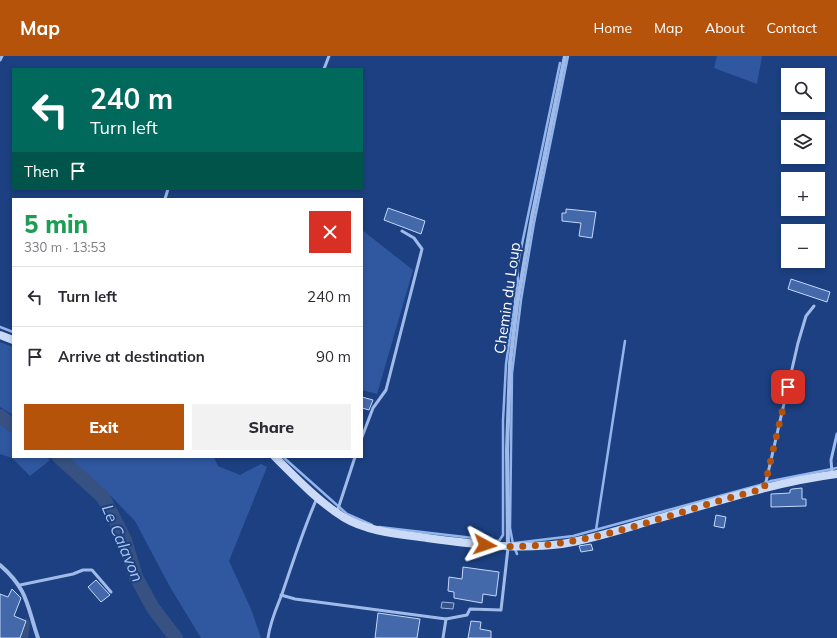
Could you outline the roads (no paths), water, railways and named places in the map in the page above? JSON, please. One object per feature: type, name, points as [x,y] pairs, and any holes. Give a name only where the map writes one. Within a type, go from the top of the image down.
[{"type":"street","name":"Chemin du Loup","points":[[508,547],[507,450],[510,363],[517,305],[532,217],[565,56]]},
{"type":"street","points":[[0,335],[12,340]]},
{"type":"street","points":[[276,458],[337,513],[354,523],[375,530],[447,541],[508,547],[540,546],[577,541],[764,489],[835,474]]},
{"type":"street","points":[[0,566],[20,586],[28,603],[38,638]]},
{"type":"lane","points":[[0,60],[2,56]]},
{"type":"lane","points":[[324,68],[329,56]]},
{"type":"lane","points":[[363,434],[374,408],[386,390],[422,249],[414,238],[402,231]]},
{"type":"lane","points":[[764,489],[798,343],[806,316],[814,306]]},
{"type":"lane","points":[[835,474],[831,460],[837,434]]},
{"type":"lane","points":[[337,513],[355,458]]},
{"type":"lane","points":[[268,638],[270,624],[302,530],[318,497]]},
{"type":"lane","points":[[281,595],[295,599],[446,619],[467,615],[470,609],[501,610],[508,547]]},
{"type":"lane","points":[[20,586],[73,574],[84,570],[92,570],[111,592]]},
{"type":"lane","points":[[442,638],[446,619]]},
{"type":"waterway","points":[[513,544],[510,528],[512,373],[521,300],[534,223],[568,56]]},
{"type":"waterway","points":[[379,527],[499,541],[503,535],[503,421],[506,364],[518,280],[517,268],[560,63]]},
{"type":"waterway","points":[[0,327],[12,332]]},
{"type":"waterway","points":[[596,530],[625,341]]},
{"type":"waterway","name":"Le Calavon","points":[[0,416],[12,425]]},
{"type":"waterway","name":"Le Calavon","points":[[60,458],[103,497],[125,540],[136,577],[153,608],[176,638]]},
{"type":"waterway","points":[[284,458],[347,514],[372,525]]},
{"type":"waterway","points":[[515,543],[573,536],[771,481],[837,468]]},
{"type":"waterway","points":[[515,549],[517,554]]},
{"type":"waterway","points":[[24,638],[26,623]]}]
